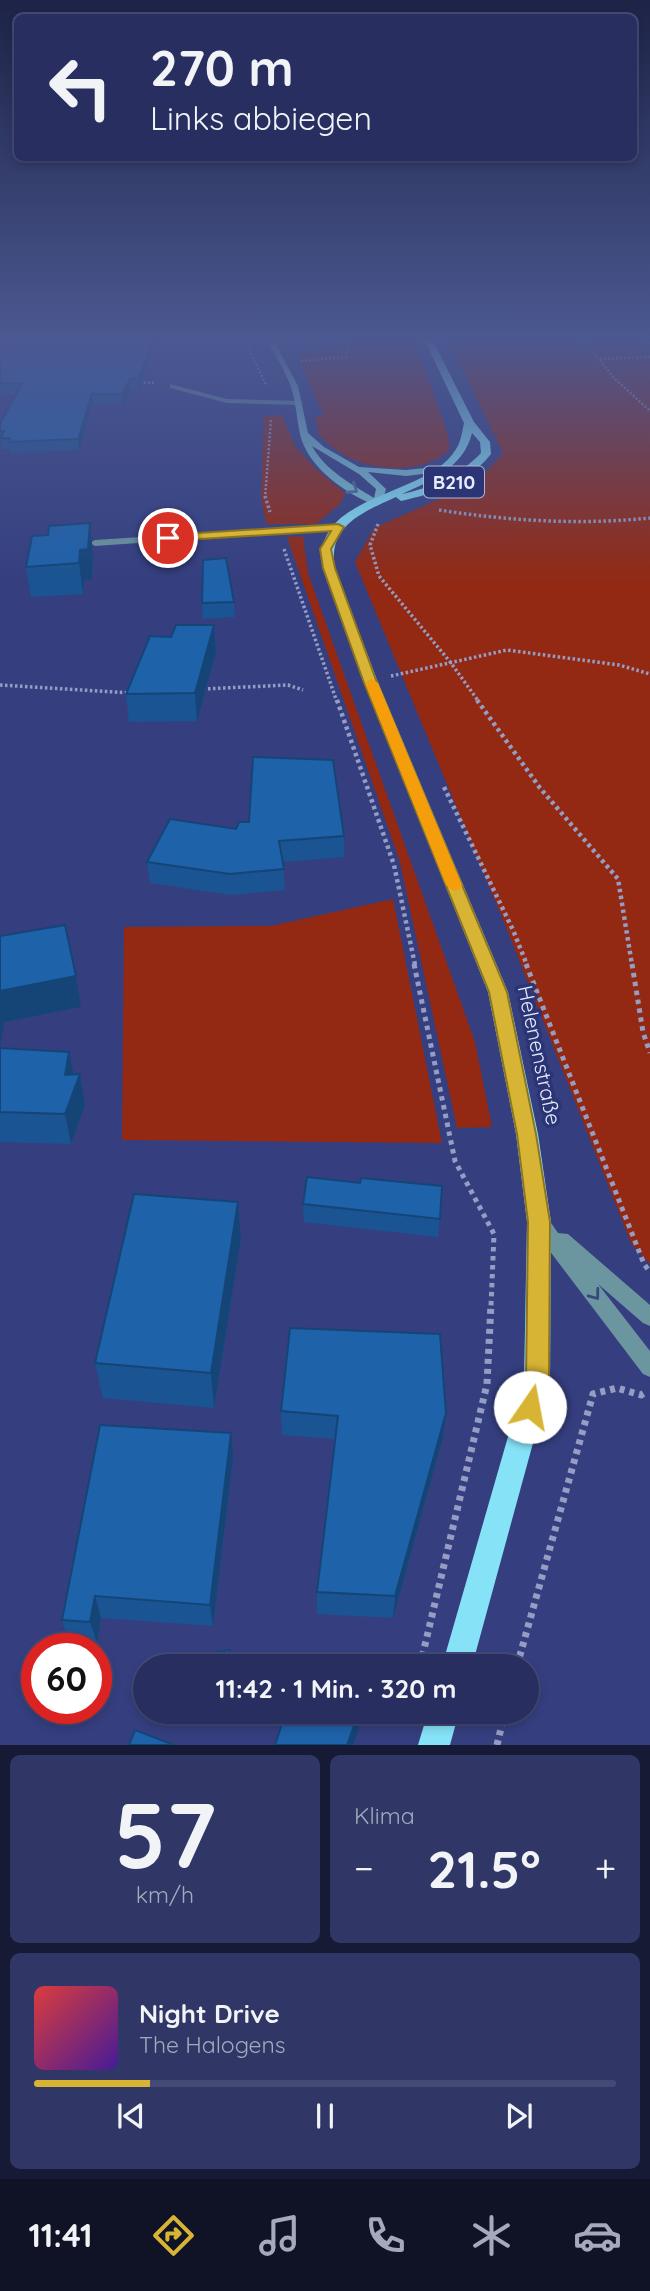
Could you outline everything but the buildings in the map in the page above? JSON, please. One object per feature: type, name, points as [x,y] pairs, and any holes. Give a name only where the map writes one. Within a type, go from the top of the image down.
[{"type":"main road","name":"B210","points":[[338,527],[351,515],[444,469],[461,452],[469,423]]},
{"type":"main road","name":"B210","points":[[377,503],[422,494],[453,482],[473,470],[486,454],[485,442],[469,423]]},
{"type":"main road","name":"Helenenstraße","points":[[338,527],[326,549],[329,568],[370,680],[498,992],[527,1134],[539,1222],[537,1381],[460,1654]]},
{"type":"main road","points":[[434,1745],[440,1724]]},
{"type":"street","points":[[301,420],[302,432],[315,458],[346,486],[377,503],[381,489],[358,468],[326,452],[302,432]]},
{"type":"street","points":[[358,468],[406,473],[444,469]]},
{"type":"street","points":[[95,543],[338,527]]},
{"type":"street","points":[[539,1222],[650,1317]]},
{"type":"street","points":[[539,1222],[650,1367]]},
{"type":"path","points":[[271,420],[265,498],[394,866],[455,1161],[494,1234],[487,1384],[423,1654]]},
{"type":"path","points":[[431,509],[502,521],[601,524],[650,518]]},
{"type":"path","points":[[389,519],[379,523],[370,545],[379,576],[451,663],[540,788],[618,879],[643,1032],[650,1053]]},
{"type":"path","points":[[370,680],[508,650],[619,665],[650,674]]},
{"type":"path","points":[[385,664],[396,688]]},
{"type":"path","points":[[0,685],[142,692]]},
{"type":"path","points":[[195,690],[288,685],[303,690]]},
{"type":"path","points":[[443,785],[513,930],[644,1264],[650,1272]]},
{"type":"path","points":[[520,1654],[593,1394],[617,1388],[641,1395],[650,1391]]},
{"type":"path","points":[[498,1745],[502,1724]]},
{"type":"shaded area","points":[[264,420],[284,420],[295,446],[316,469],[345,493],[341,503],[316,524],[266,524],[261,498]]},
{"type":"shaded area","points":[[316,420],[443,420],[450,449],[429,462],[389,468],[350,458],[319,435]]},
{"type":"shaded area","points":[[487,420],[650,420],[650,1264],[631,1243],[506,927],[355,562],[374,528],[477,482],[503,453]]},
{"type":"shaded area","points":[[303,536],[308,573],[475,1042],[492,1127],[457,1128],[400,862],[287,537]]},
{"type":"shaded area","points":[[393,899],[442,1143],[122,1140],[124,927],[271,926]]},
{"type":"slow traffic","points":[[371,683],[454,885]]},
{"type":"route","points":[[168,538],[338,527],[326,549],[329,568],[370,680],[498,992],[527,1134],[539,1222],[537,1381],[530,1407]]}]
